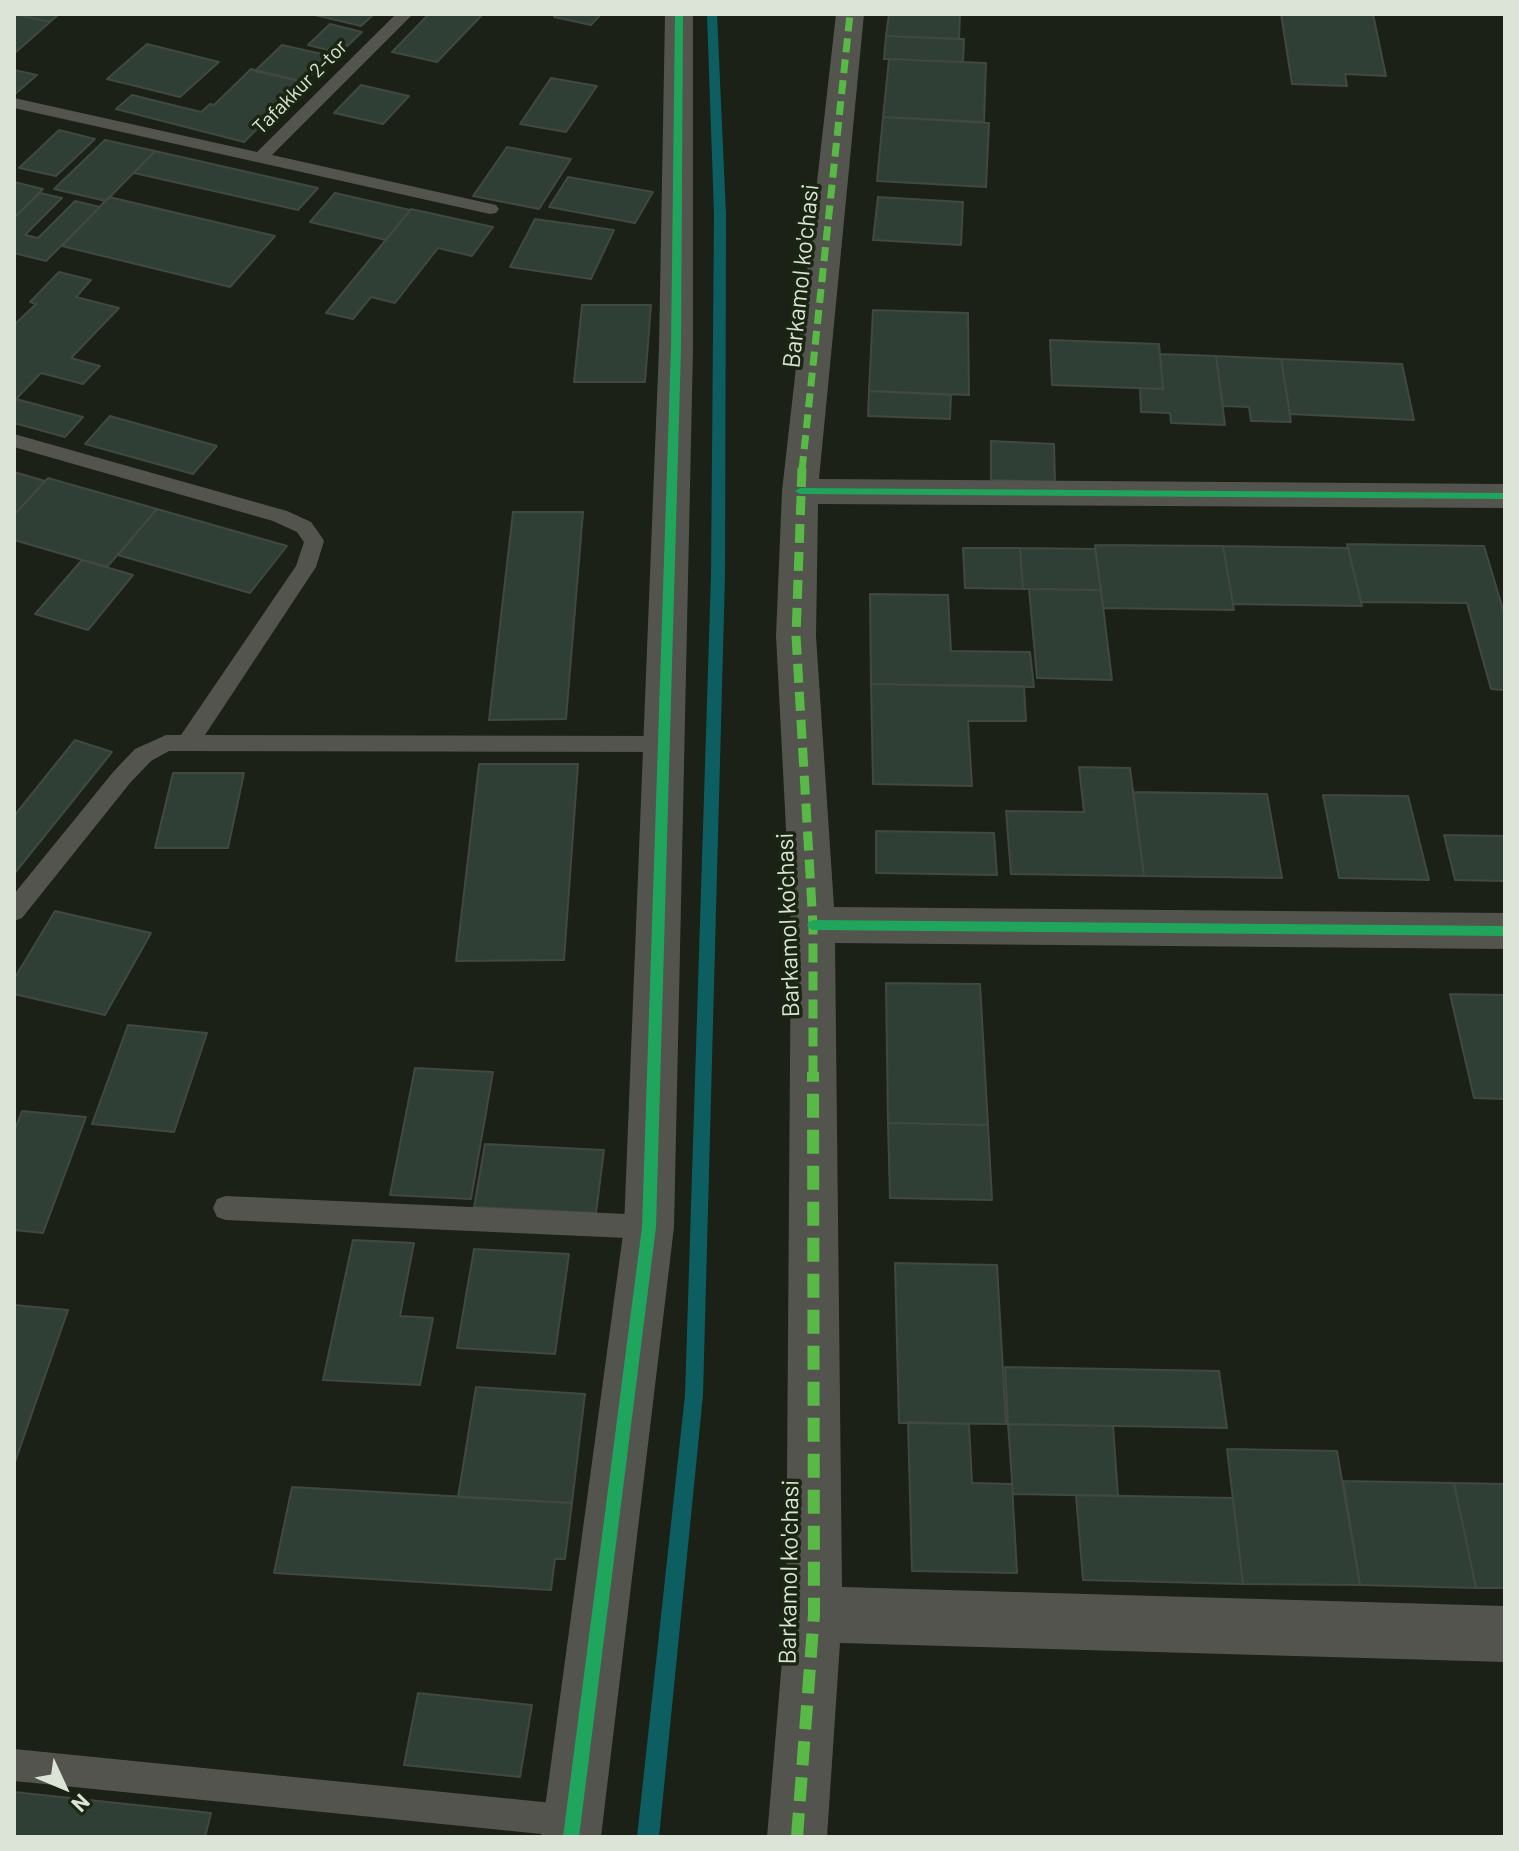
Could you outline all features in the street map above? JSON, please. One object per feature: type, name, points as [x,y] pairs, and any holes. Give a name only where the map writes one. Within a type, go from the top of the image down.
[{"type":"street","points":[[572,1829],[649,1227],[676,348],[679,14]]},
{"type":"street","name":"Barkamol ko'chasi","points":[[797,1837],[814,1614],[813,925],[796,636],[800,491],[850,14]]},
{"type":"street","points":[[800,491],[1505,496]]},
{"type":"street","points":[[813,925],[1505,931]]},
{"type":"street","points":[[814,1614],[1505,1634]]},
{"type":"lane","name":"Tafakkur 2-tor","points":[[260,158],[405,14]]},
{"type":"lane","points":[[14,103],[490,209]]},
{"type":"lane","points":[[14,440],[280,516],[304,527],[314,541],[306,567],[189,741]]},
{"type":"lane","points":[[14,911],[143,755],[166,743],[665,744]]},
{"type":"lane","points":[[226,1208],[649,1227]]},
{"type":"lane","points":[[14,1765],[572,1829]]},
{"type":"building","points":[[14,14],[59,14],[50,22]]},
{"type":"building","points":[[14,14],[50,22],[16,52],[14,51]]},
{"type":"building","points":[[311,14],[374,14],[361,26]]},
{"type":"building","points":[[429,14],[483,14],[437,62],[392,52]]},
{"type":"building","points":[[557,14],[601,14],[591,25],[554,17]]},
{"type":"building","points":[[889,14],[960,14],[959,39],[886,36]]},
{"type":"building","points":[[1281,14],[1373,14],[1386,76],[1345,74],[1347,86],[1292,84]]},
{"type":"building","points":[[330,24],[362,32],[340,53],[308,45]]},
{"type":"building","points":[[886,36],[964,39],[963,62],[884,59]]},
{"type":"building","points":[[147,44],[219,62],[180,97],[107,79]]},
{"type":"building","points":[[282,45],[331,56],[304,82],[255,71]]},
{"type":"building","points":[[889,59],[986,63],[984,122],[883,117]]},
{"type":"building","points":[[251,69],[304,82],[244,142],[116,109],[132,95],[201,112],[210,104],[214,105]]},
{"type":"building","points":[[14,70],[37,75],[14,95]]},
{"type":"building","points":[[551,78],[597,86],[566,132],[520,124]]},
{"type":"building","points":[[361,85],[409,96],[383,124],[334,113]]},
{"type":"building","points":[[883,117],[989,123],[986,187],[877,181]]},
{"type":"building","points":[[59,130],[95,139],[56,176],[19,168]]},
{"type":"building","points":[[105,140],[155,151],[106,201],[54,189]]},
{"type":"building","points":[[507,147],[571,159],[539,209],[473,196]]},
{"type":"building","points":[[155,151],[318,188],[298,210],[134,173]]},
{"type":"building","points":[[568,177],[653,192],[635,223],[549,207]]},
{"type":"building","points":[[14,182],[43,189],[14,218]]},
{"type":"building","points":[[40,193],[62,198],[25,235],[38,238],[75,201],[100,207],[46,261],[14,253],[14,218]]},
{"type":"building","points":[[335,193],[410,210],[386,240],[310,222]]},
{"type":"building","points":[[109,197],[275,236],[230,287],[62,246]]},
{"type":"building","points":[[878,197],[963,202],[961,245],[873,240]]},
{"type":"building","points":[[411,209],[493,227],[472,256],[438,248],[395,303],[371,297],[353,319],[326,313]]},
{"type":"building","points":[[535,219],[614,230],[591,279],[510,267]]},
{"type":"building","points":[[59,272],[91,280],[76,297],[119,308],[71,358],[100,366],[83,384],[41,373],[16,399],[83,417],[65,437],[14,423],[14,325],[36,304],[30,302]]},
{"type":"building","points":[[582,305],[651,305],[645,382],[574,382]]},
{"type":"building","points":[[873,310],[968,313],[969,395],[869,391]]},
{"type":"building","points":[[1050,340],[1159,344],[1163,389],[1052,385]]},
{"type":"building","points":[[1160,354],[1216,356],[1225,425],[1171,423],[1170,413],[1141,412],[1140,388],[1163,389]]},
{"type":"building","points":[[1216,356],[1281,359],[1291,422],[1251,421],[1249,407],[1223,406]]},
{"type":"building","points":[[1281,359],[1402,364],[1414,420],[1290,414]]},
{"type":"building","points":[[869,391],[951,395],[950,419],[868,416]]},
{"type":"building","points":[[110,416],[217,446],[193,474],[85,444]]},
{"type":"building","points":[[991,441],[1054,444],[1055,482],[991,480]]},
{"type":"building","points":[[14,472],[45,481],[14,515]]},
{"type":"building","points":[[48,478],[157,509],[107,567],[14,540],[14,515]]},
{"type":"building","points":[[157,509],[287,546],[250,593],[118,555]]},
{"type":"building","points":[[513,512],[583,512],[566,719],[489,720]]},
{"type":"building","points":[[1347,544],[1484,546],[1505,616],[1505,690],[1491,689],[1467,603],[1361,602]]},
{"type":"building","points":[[1095,545],[1223,546],[1234,610],[1103,608]]},
{"type":"building","points":[[1223,546],[1348,548],[1362,606],[1233,604]]},
{"type":"building","points":[[963,548],[1020,548],[1023,589],[965,588]]},
{"type":"building","points":[[1020,548],[1095,549],[1101,590],[1023,589]]},
{"type":"building","points":[[82,560],[133,575],[88,630],[35,614]]},
{"type":"building","points":[[1029,589],[1101,590],[1112,680],[1037,678]]},
{"type":"building","points":[[870,594],[948,595],[951,651],[1030,652],[1034,687],[871,684]]},
{"type":"building","points":[[871,684],[1024,686],[1026,721],[968,721],[972,786],[873,784]]},
{"type":"building","points":[[75,740],[112,752],[14,874],[14,816]]},
{"type":"building","points":[[479,764],[578,764],[564,960],[456,961]]},
{"type":"building","points":[[1079,767],[1130,768],[1144,876],[1011,874],[1006,811],[1084,812]]},
{"type":"building","points":[[173,773],[244,773],[228,848],[155,848]]},
{"type":"building","points":[[1133,792],[1267,794],[1282,878],[1144,876]]},
{"type":"building","points":[[1323,795],[1408,796],[1429,880],[1339,878]]},
{"type":"building","points":[[876,831],[994,833],[997,875],[876,873]]},
{"type":"building","points":[[1444,835],[1505,836],[1505,881],[1455,880]]},
{"type":"building","points":[[55,911],[151,933],[105,1015],[14,994],[14,979]]},
{"type":"building","points":[[886,983],[980,984],[988,1125],[888,1123]]},
{"type":"building","points":[[1450,994],[1505,995],[1505,1099],[1474,1098]]},
{"type":"building","points":[[128,1025],[207,1033],[174,1132],[92,1124]]},
{"type":"building","points":[[415,1068],[493,1072],[471,1199],[390,1195]]},
{"type":"building","points":[[22,1111],[86,1117],[43,1233],[14,1230],[14,1132]]},
{"type":"building","points":[[888,1123],[988,1125],[992,1200],[890,1198]]},
{"type":"building","points":[[485,1144],[604,1150],[596,1213],[474,1207]]},
{"type":"building","points":[[353,1240],[414,1243],[400,1316],[433,1318],[420,1385],[323,1380]]},
{"type":"building","points":[[474,1249],[569,1254],[555,1354],[457,1348]]},
{"type":"building","points":[[895,1263],[997,1265],[1006,1424],[899,1423]]},
{"type":"building","points":[[14,1305],[68,1310],[14,1465]]},
{"type":"building","points":[[1005,1367],[1219,1371],[1227,1428],[1008,1424]]},
{"type":"building","points":[[476,1387],[585,1394],[572,1503],[458,1497]]},
{"type":"building","points":[[908,1422],[969,1424],[972,1483],[1012,1484],[1017,1573],[912,1571]]},
{"type":"building","points":[[1008,1424],[1113,1426],[1118,1496],[1013,1494]]},
{"type":"building","points":[[1227,1449],[1337,1451],[1360,1585],[1243,1584]]},
{"type":"building","points":[[1343,1481],[1454,1483],[1476,1588],[1360,1585]]},
{"type":"building","points":[[1454,1483],[1505,1484],[1505,1588],[1476,1588]]},
{"type":"building","points":[[292,1487],[572,1503],[565,1559],[555,1559],[551,1590],[274,1573]]},
{"type":"building","points":[[1076,1495],[1233,1498],[1243,1584],[1083,1580]]},
{"type":"building","points":[[418,1693],[532,1705],[520,1777],[404,1765]]},
{"type":"building","points":[[14,1792],[211,1813],[205,1837],[14,1837]]},
{"type":"waterway","points":[[648,1837],[694,1395],[718,575],[720,214],[712,14]]},
{"type":"marked path","points":[[797,1837],[814,1614],[813,925],[796,636],[800,491],[850,14]]},
{"type":"cycle path","points":[[571,1837],[649,1227],[676,348],[679,14]]},
{"type":"cycle path","points":[[800,491],[1505,496]]},
{"type":"cycle path","points":[[813,925],[1505,931]]}]
